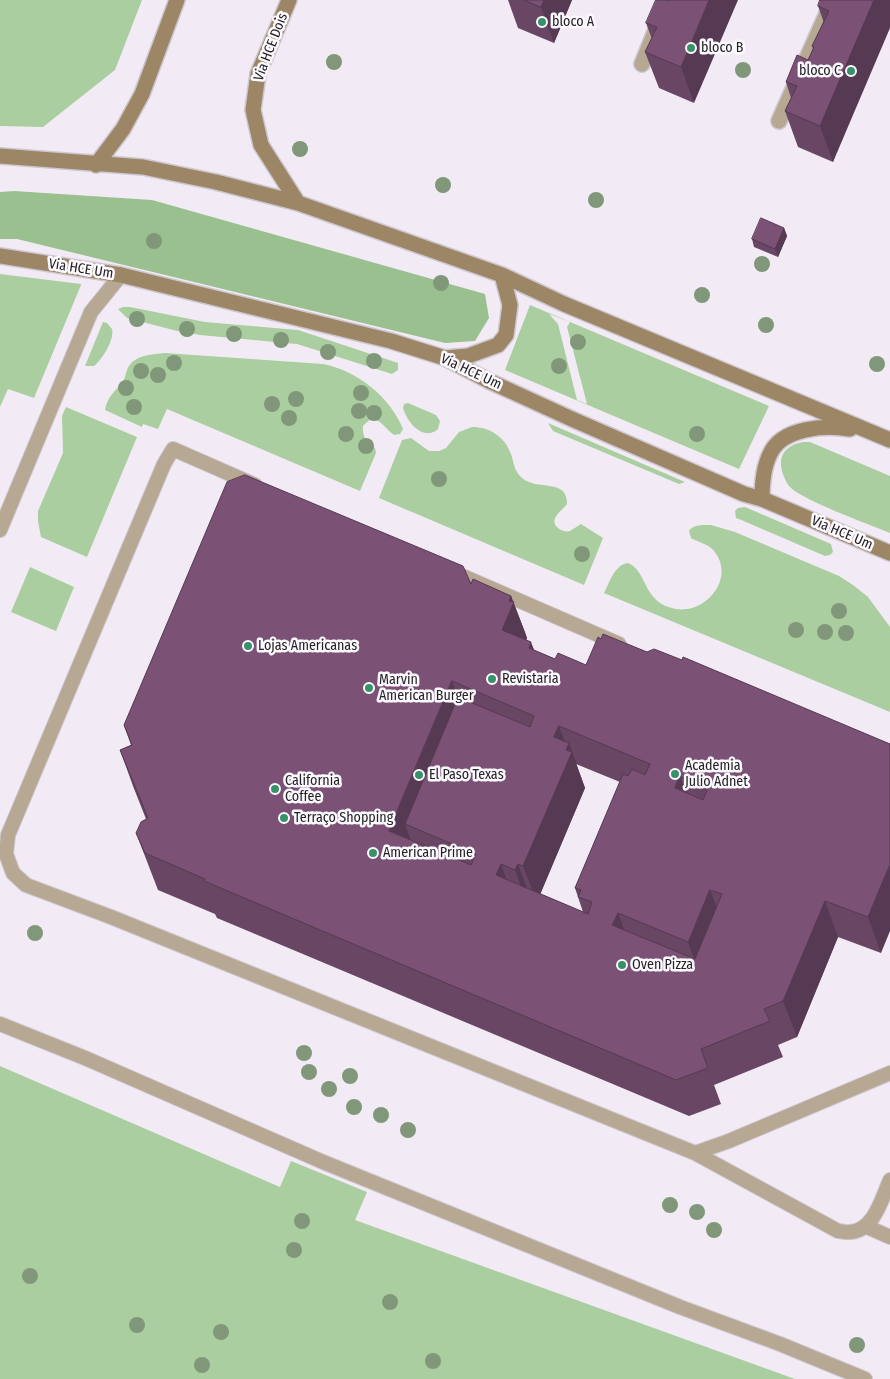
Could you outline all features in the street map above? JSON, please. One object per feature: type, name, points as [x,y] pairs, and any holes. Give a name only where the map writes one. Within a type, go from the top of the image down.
[{"type":"main road","points":[[96,165],[123,129],[142,94],[177,0]]},
{"type":"main road","name":"Via HCE Dois","points":[[290,0],[258,74],[253,110],[261,145],[298,203]]},
{"type":"main road","points":[[2,158],[143,167],[216,182],[298,203],[502,275],[564,304],[890,440]]},
{"type":"main road","name":"Via HCE Um","points":[[0,256],[121,275],[391,341],[445,358],[491,382],[574,420],[744,494],[762,499],[890,552]]},
{"type":"main road","points":[[445,358],[468,356],[498,345],[506,335],[510,305],[502,275]]},
{"type":"main road","points":[[762,499],[762,480],[770,452],[785,437],[809,429],[837,427],[872,432]]},
{"type":"street","points":[[642,64],[668,0]]},
{"type":"street","points":[[779,121],[833,0]]},
{"type":"lane","points":[[0,530],[91,312],[121,275]]},
{"type":"lane","points":[[263,488],[172,449],[8,835],[6,854],[13,872],[26,885],[110,917],[153,936],[695,1153],[838,1231],[851,1232],[865,1226],[876,1212],[890,1180]]},
{"type":"lane","points":[[440,566],[633,650]]},
{"type":"lane","points":[[0,1024],[85,1058],[323,1162],[680,1307],[780,1344],[865,1379]]},
{"type":"lane","points":[[695,1153],[729,1141],[890,1073]]},
{"type":"lane","points":[[865,1226],[890,1237]]},
{"type":"green space","points":[[0,0],[142,0],[115,70],[43,127],[0,126]]},
{"type":"green space","points":[[14,191],[152,200],[485,294],[489,318],[475,341],[445,343],[17,239],[0,239],[0,192]]},
{"type":"green space","points":[[0,274],[81,285],[34,398],[8,389],[0,407]]},
{"type":"green space","points":[[530,305],[769,406],[739,469],[505,370]],"holes":[[[549,314],[570,322],[567,327],[587,404],[577,400],[558,324]]]},
{"type":"green space","points":[[123,307],[205,322],[298,330],[398,363],[398,370],[392,374],[297,344],[177,331],[127,318],[118,309]]},
{"type":"green space","points":[[103,322],[107,323],[112,329],[110,344],[94,366],[85,366]]},
{"type":"green space","points":[[165,353],[323,364],[336,367],[360,379],[381,396],[390,406],[403,429],[400,434],[394,435],[376,420],[368,421],[363,426],[365,439],[375,448],[376,453],[360,491],[167,409],[158,429],[143,424],[142,427],[105,410],[109,399],[123,382],[132,362],[145,356]]},
{"type":"green space","points":[[408,403],[436,415],[440,421],[438,429],[427,433],[416,429],[408,419],[403,408],[404,404]]},
{"type":"green space","points":[[66,407],[137,437],[87,557],[41,537],[38,521],[38,511],[63,453],[62,416]]},
{"type":"green space","points":[[548,423],[685,482],[679,484],[553,431]]},
{"type":"green space","points":[[472,427],[491,431],[501,438],[511,454],[516,470],[522,478],[528,482],[550,486],[562,491],[566,496],[567,504],[555,518],[555,525],[558,528],[570,531],[581,524],[603,538],[584,585],[379,498],[402,440],[411,438],[429,451],[439,451],[446,448],[459,432]]},
{"type":"green space","points":[[810,442],[890,476],[890,533],[821,505],[796,492],[789,486],[782,470],[782,456],[795,444]]},
{"type":"green space","points":[[745,507],[831,544],[833,552],[825,556],[736,518],[735,511],[738,508]]},
{"type":"green space","points":[[711,525],[735,532],[839,576],[868,597],[890,627],[890,712],[604,593],[616,570],[623,564],[628,563],[639,573],[651,594],[665,606],[687,609],[698,606],[714,592],[720,583],[722,572],[720,561],[714,551],[691,538],[689,531],[696,526]]},
{"type":"green space","points":[[30,567],[74,587],[56,631],[11,612]]},
{"type":"green space","points":[[0,1066],[280,1187],[291,1161],[367,1192],[355,1220],[795,1379],[0,1379]]},
{"type":"building","points":[[524,0],[544,0],[541,7]]},
{"type":"building","points":[[656,0],[709,0],[681,67],[645,52],[657,27],[646,23]]},
{"type":"building","points":[[820,0],[874,0],[820,126],[785,111],[797,86],[786,82],[797,55],[808,60],[814,47],[812,46],[829,11],[818,6]]},
{"type":"building","points":[[761,218],[784,228],[775,249],[752,239]]},
{"type":"building","name":"Terraço Shopping","points":[[245,475],[463,566],[471,584],[473,579],[511,596],[509,601],[514,602],[502,630],[531,642],[529,648],[555,659],[558,653],[586,665],[598,637],[601,639],[603,634],[647,652],[654,649],[682,660],[683,657],[890,744],[890,864],[868,917],[825,901],[783,1001],[764,1009],[770,1021],[701,1049],[708,1068],[676,1080],[204,881],[205,879],[145,853],[136,833],[141,822],[148,818],[120,750],[132,745],[124,725],[227,482]],"holes":[[[452,681],[534,716],[530,727],[458,697],[405,824],[476,854],[471,865],[389,831]],[[559,726],[650,764],[645,775],[632,769],[628,776],[623,774],[575,888],[581,890],[578,897],[592,902],[588,914],[496,875],[501,864],[515,870],[518,864],[523,866],[572,752],[566,750],[569,743],[554,737]],[[680,776],[708,788],[703,800],[675,788]],[[710,890],[722,894],[695,959],[612,925],[618,913],[688,942]]]},
{"type":"place","name":"bloco A","points":[[542,22]]},
{"type":"place","name":"bloco B","points":[[691,48]]},
{"type":"place","name":"bloco C","points":[[851,71]]},
{"type":"place","name":"Lojas Americanas","points":[[248,646]]},
{"type":"place","name":"Revistaria","points":[[492,679]]},
{"type":"place","name":"Marvin American Burger","points":[[369,688]]},
{"type":"place","name":"Academia Julio Adnet","points":[[675,774]]},
{"type":"place","name":"El Paso Texas","points":[[419,775]]},
{"type":"place","name":"California Coffee","points":[[275,789]]},
{"type":"place","name":"Terraço Shopping","points":[[284,818]]},
{"type":"place","name":"American Prime","points":[[373,853]]},
{"type":"place","name":"Oven Pizza","points":[[622,965]]}]
